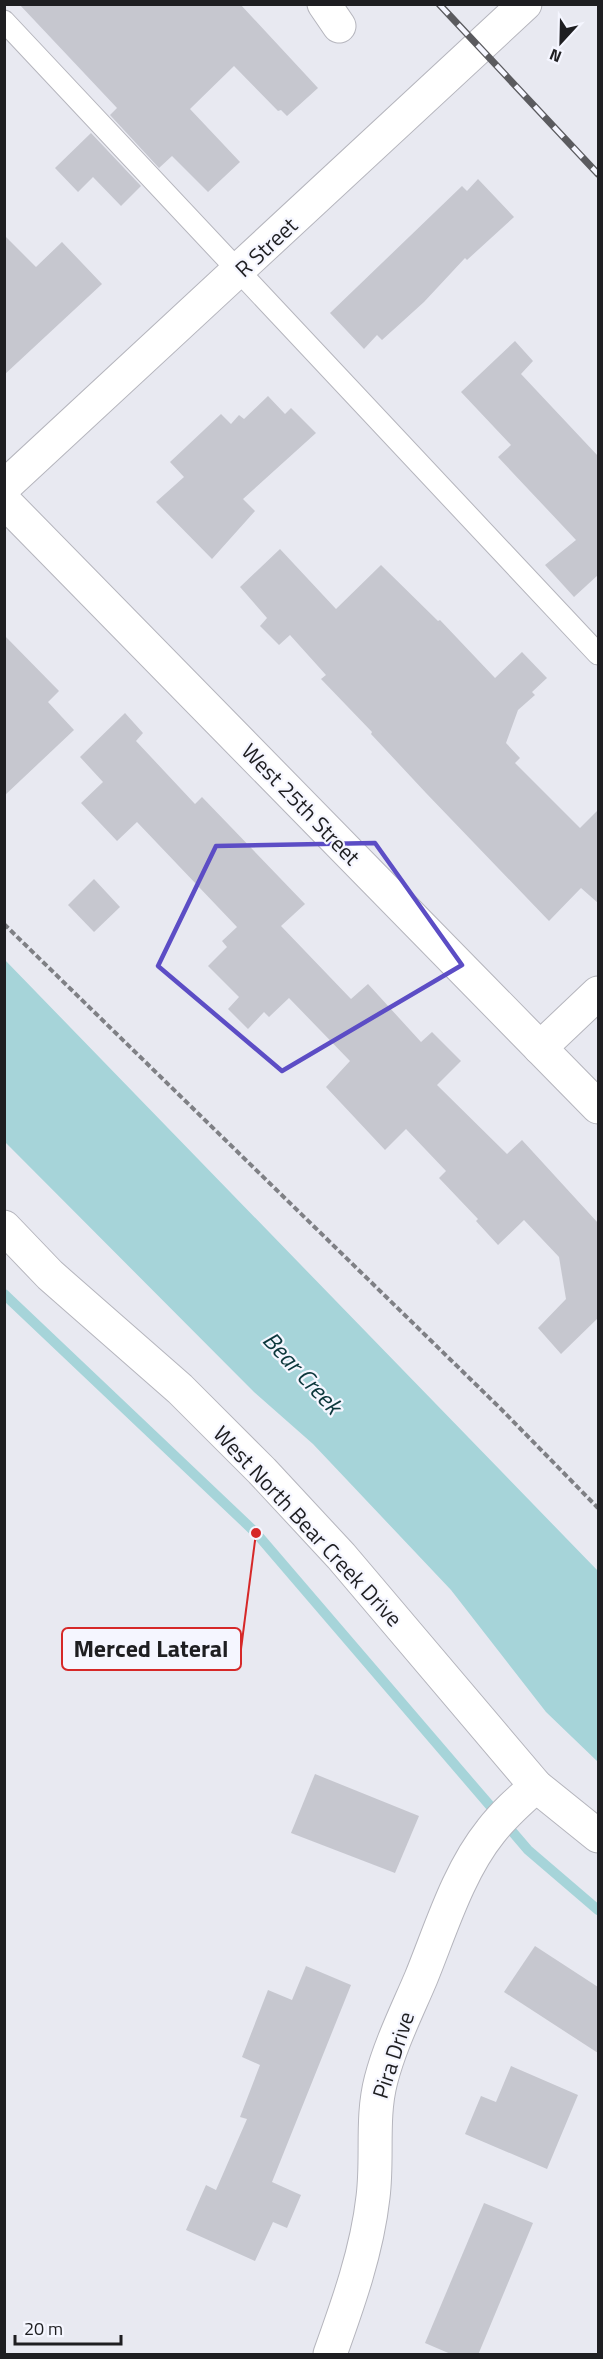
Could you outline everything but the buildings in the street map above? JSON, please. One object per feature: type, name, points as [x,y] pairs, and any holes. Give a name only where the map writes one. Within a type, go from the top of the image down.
[{"type":"street","name":"R Street","points":[[4,487],[240,271],[525,4]]},
{"type":"street","name":"West 25th Street","points":[[4,501],[598,1107]]},
{"type":"street","points":[[540,1048],[598,993]]},
{"type":"street","name":"West North Bear Creek Drive","points":[[4,1227],[50,1275],[180,1389],[341,1556],[524,1796],[598,1836]]},
{"type":"street","name":"Pira Drive","points":[[330,2355],[356,2280],[373,2198],[376,2152],[375,2115],[381,2079],[406,2011],[464,1875],[490,1832],[524,1796]]},
{"type":"lane","points":[[4,21],[598,654]]},
{"type":"path","points":[[4,924],[500,1408],[598,1508]]},
{"type":"highlighted area","points":[[375,843],[462,965],[282,1071],[158,966],[216,846]]},
{"type":"water","name":"Bear Creek","points":[[4,959],[598,1571],[598,1762],[546,1712],[451,1590],[313,1444],[254,1392],[5,1142]]},
{"type":"waterway","points":[[4,1294],[256,1533],[528,1850],[598,1910]]},
{"type":"railway","points":[[439,4],[598,174]]},
{"type":"place","name":"Merced Lateral","points":[[256,1533]]}]
